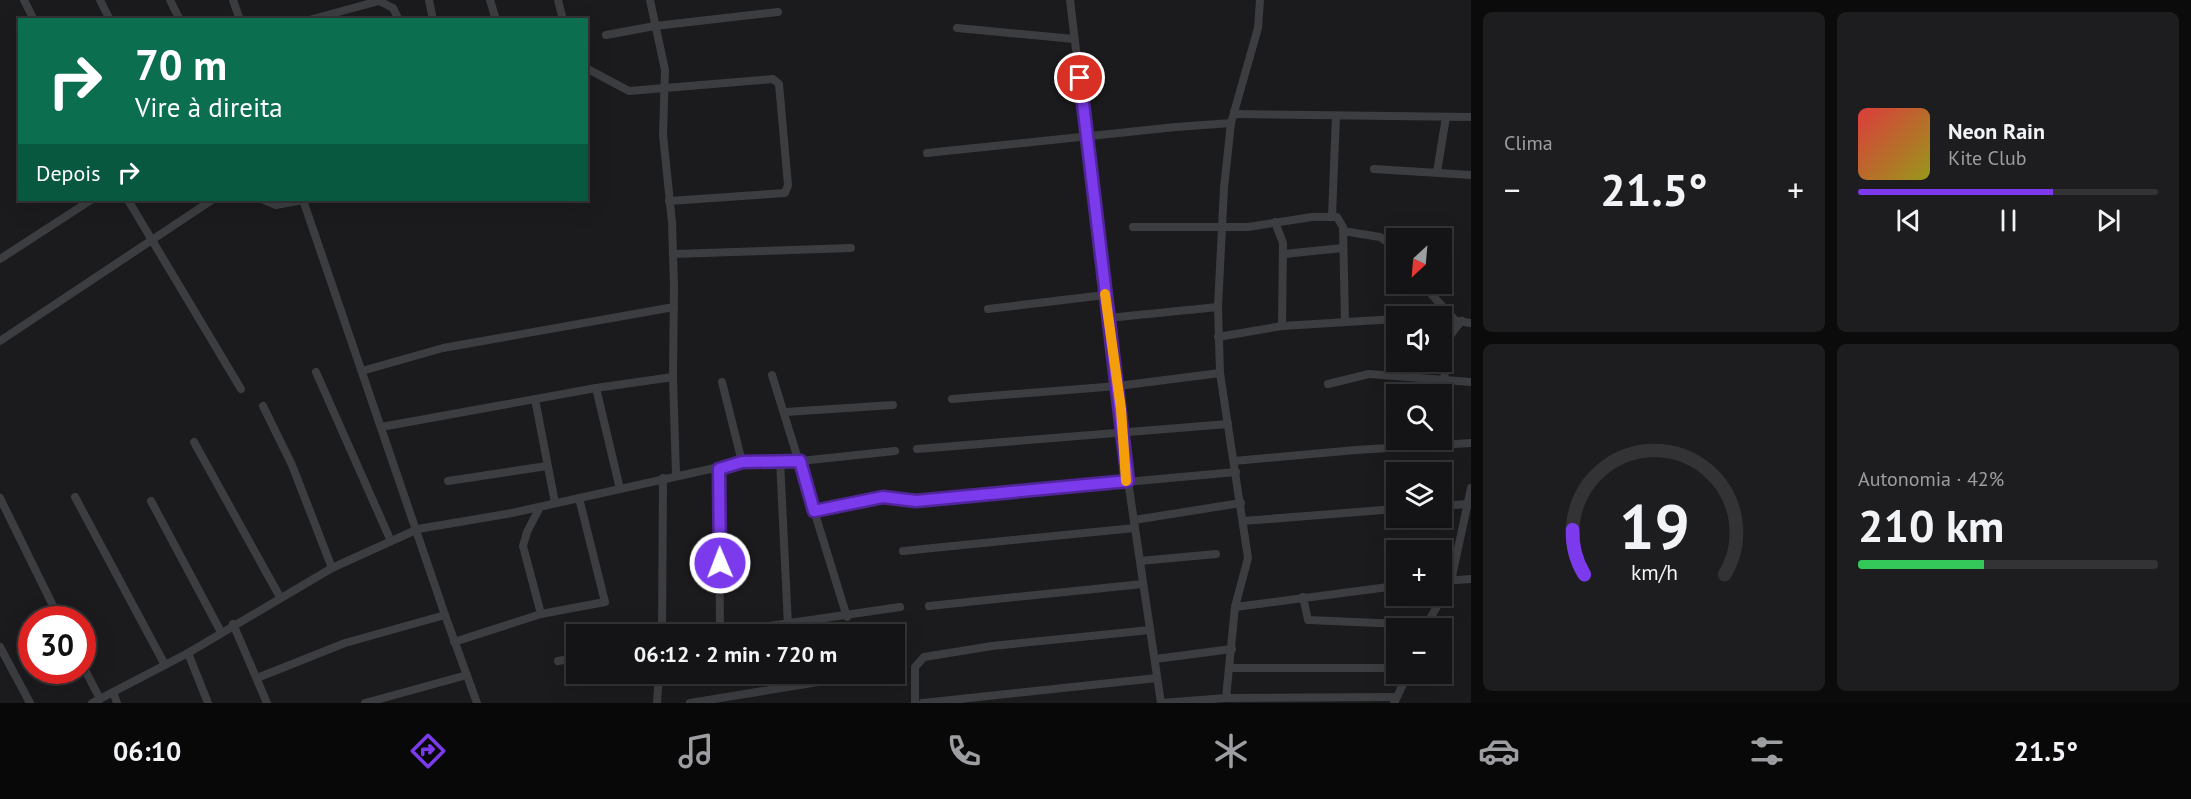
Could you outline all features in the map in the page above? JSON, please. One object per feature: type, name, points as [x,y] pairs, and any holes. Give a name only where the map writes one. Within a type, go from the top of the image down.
[{"type":"street","points":[[24,0],[33,18]]},
{"type":"street","points":[[100,0],[109,18]]},
{"type":"street","points":[[170,0],[179,18]]},
{"type":"street","points":[[233,0],[239,18]]},
{"type":"street","points":[[429,0],[433,18]]},
{"type":"street","points":[[490,0],[495,18]]},
{"type":"street","points":[[558,0],[562,18]]},
{"type":"street","points":[[650,0],[665,70],[663,135],[674,254],[673,377],[676,475]]},
{"type":"street","points":[[1070,0],[1128,481],[1161,703],[1226,698],[1395,700],[1403,684]]},
{"type":"street","points":[[1226,698],[1231,668],[1235,607],[1248,567],[1241,503],[1220,373],[1218,307],[1231,123],[1258,28],[1260,0]]},
{"type":"street","points":[[316,18],[379,1],[393,8],[398,18]]},
{"type":"street","points":[[606,35],[655,26],[778,12]]},
{"type":"street","points":[[957,28],[1074,39]]},
{"type":"street","points":[[588,69],[624,90],[665,89],[776,79],[779,84],[788,185],[782,195],[669,201]]},
{"type":"street","points":[[1234,114],[1471,117]]},
{"type":"street","points":[[1332,216],[1336,116]]},
{"type":"street","points":[[1437,172],[1446,117]]},
{"type":"street","points":[[927,153],[1176,126],[1231,123]]},
{"type":"street","points":[[1374,169],[1471,175]]},
{"type":"street","points":[[0,259],[89,201]]},
{"type":"street","points":[[129,201],[241,389]]},
{"type":"street","points":[[0,341],[210,201]]},
{"type":"street","points":[[266,201],[276,205],[298,201]]},
{"type":"street","points":[[303,201],[477,703]]},
{"type":"street","points":[[1132,227],[1248,227],[1332,216],[1341,222],[1343,231],[1345,322]]},
{"type":"street","points":[[1275,222],[1283,243],[1284,254],[1282,326]]},
{"type":"street","points":[[1343,231],[1380,237],[1386,241]]},
{"type":"street","points":[[674,254],[851,248]]},
{"type":"street","points":[[1284,254],[1343,248]]},
{"type":"street","points":[[1432,294],[1458,321]]},
{"type":"street","points":[[988,309],[1105,296]]},
{"type":"street","points":[[362,371],[443,348],[674,307]]},
{"type":"street","points":[[1108,318],[1218,307]]},
{"type":"street","points":[[1218,337],[1282,326],[1386,320]]},
{"type":"street","points":[[1452,320],[1471,323]]},
{"type":"street","points":[[1445,380],[1444,350],[1458,321]]},
{"type":"street","points":[[316,372],[390,539]]},
{"type":"street","points":[[952,399],[1118,386],[1220,373]]},
{"type":"street","points":[[1328,384],[1368,374],[1471,382]]},
{"type":"street","points":[[772,375],[786,412],[847,617]]},
{"type":"street","points":[[381,427],[596,388],[673,377]]},
{"type":"street","points":[[722,382],[742,462]]},
{"type":"street","points":[[596,388],[620,489]]},
{"type":"street","points":[[535,399],[555,503]]},
{"type":"street","points":[[786,412],[893,405]]},
{"type":"street","points":[[263,406],[292,465],[332,568]]},
{"type":"street","points":[[917,449],[1228,424]]},
{"type":"street","points":[[194,442],[280,597]]},
{"type":"street","points":[[1234,461],[1471,443]]},
{"type":"street","points":[[90,684],[96,701],[188,653],[233,624],[332,568],[390,539],[418,529],[540,507],[676,475],[719,469],[742,462],[800,461],[895,451]]},
{"type":"street","points":[[780,460],[788,624]]},
{"type":"street","points":[[448,481],[547,466]]},
{"type":"street","points":[[719,469],[720,624]]},
{"type":"street","points":[[814,511],[883,497],[916,501],[1236,472]]},
{"type":"street","points":[[662,624],[663,478]]},
{"type":"street","points":[[1452,575],[1471,488]]},
{"type":"street","points":[[75,497],[165,665]]},
{"type":"street","points":[[0,498],[53,606]]},
{"type":"street","points":[[454,642],[541,614],[604,602],[579,498]]},
{"type":"street","points":[[151,501],[221,632]]},
{"type":"street","points":[[903,551],[1134,524],[1241,503]]},
{"type":"street","points":[[1452,505],[1466,504]]},
{"type":"street","points":[[540,507],[526,532],[524,546],[541,614]]},
{"type":"street","points":[[1243,521],[1386,509]]},
{"type":"street","points":[[1140,561],[1216,554]]},
{"type":"street","points":[[1452,580],[1471,579]]},
{"type":"street","points":[[929,606],[1143,584]]},
{"type":"street","points":[[1235,607],[1386,587]]},
{"type":"street","points":[[1304,597],[1308,620],[1386,625]]},
{"type":"street","points":[[795,624],[900,607]]},
{"type":"street","points":[[257,678],[345,643],[445,615]]},
{"type":"street","points":[[233,624],[267,703]]},
{"type":"street","points":[[915,703],[915,667],[924,657],[992,646],[1150,630]]},
{"type":"street","points":[[0,647],[30,703]]},
{"type":"street","points":[[1155,659],[1232,649]]},
{"type":"street","points":[[188,653],[208,703]]},
{"type":"street","points":[[558,661],[566,660]]},
{"type":"street","points":[[1231,668],[1386,668]]},
{"type":"street","points":[[364,703],[467,675]]},
{"type":"street","points":[[922,703],[1157,678]]},
{"type":"street","points":[[657,703],[658,684]]},
{"type":"street","points":[[690,703],[806,684]]},
{"type":"street","points":[[113,692],[117,703]]},
{"type":"slow traffic","points":[[1105,294],[1121,409],[1128,481],[1126,481]]},
{"type":"route","points":[[720,563],[719,469],[742,462],[800,461],[814,511],[883,497],[916,501],[1128,481],[1080,78]]}]
